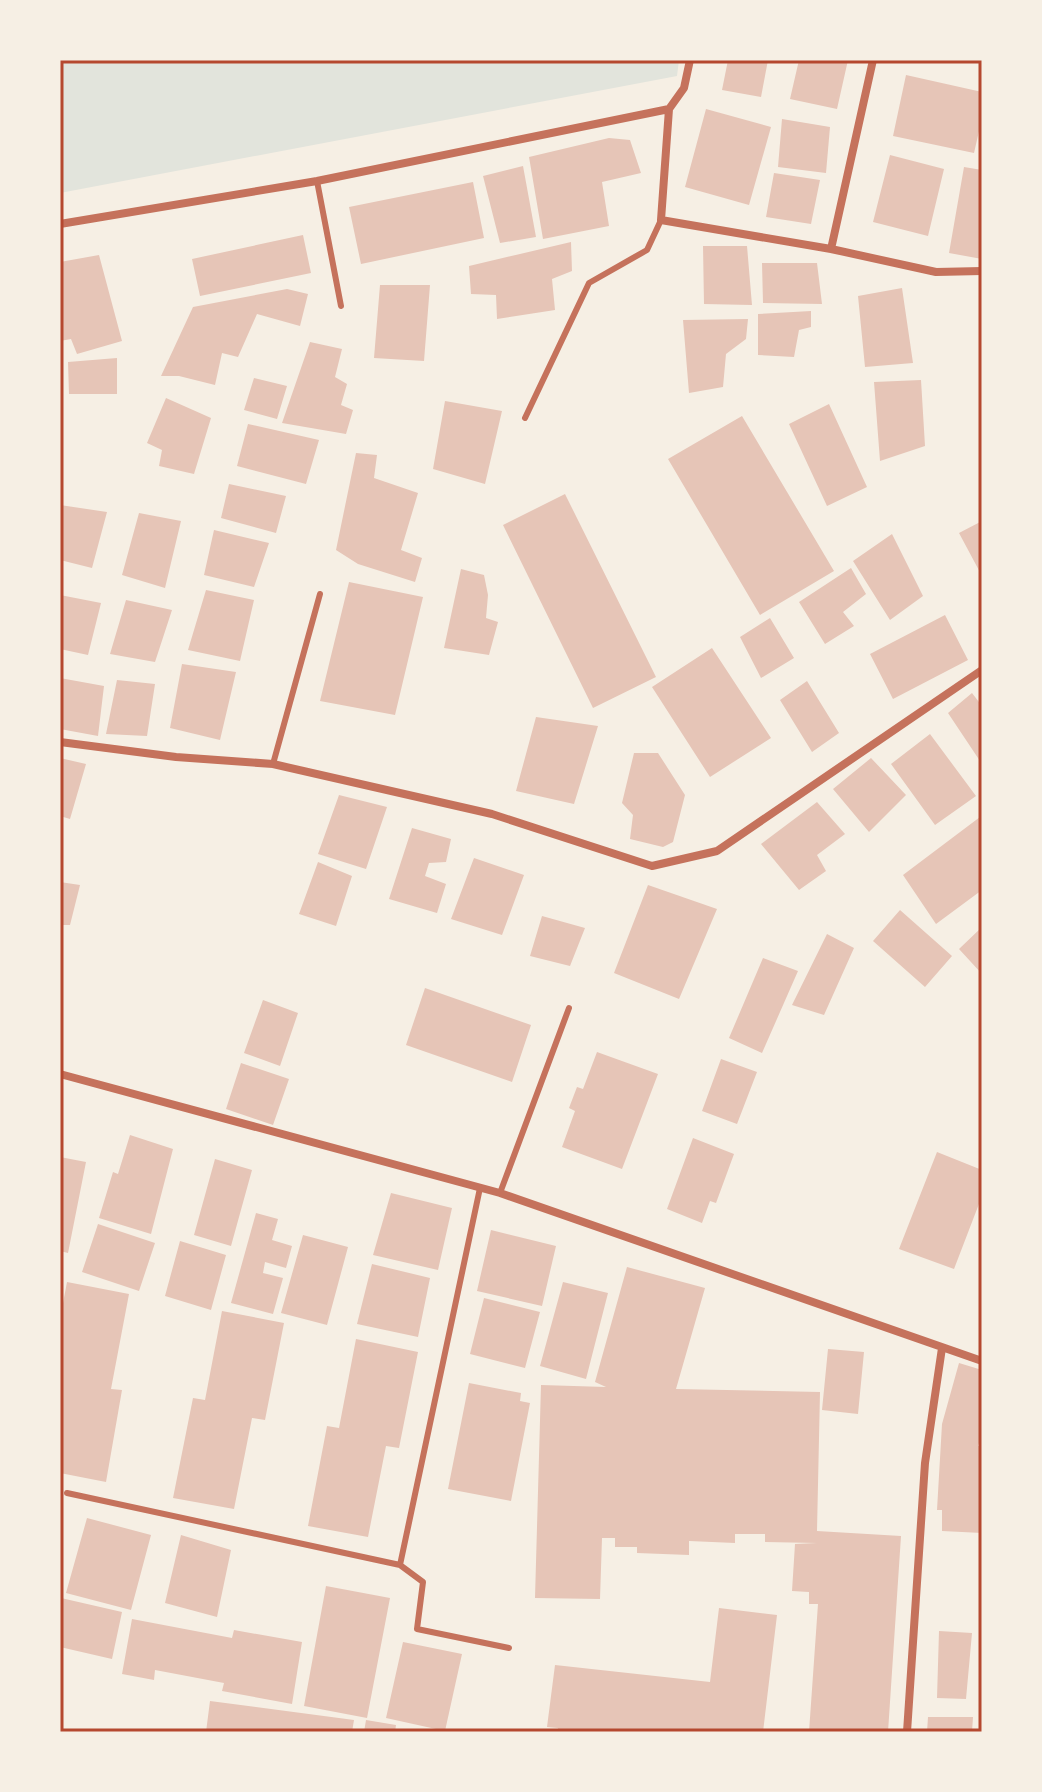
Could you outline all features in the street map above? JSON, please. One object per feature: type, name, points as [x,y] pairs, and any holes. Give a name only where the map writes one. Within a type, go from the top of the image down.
[{"type":"street","points":[[690,60],[684,88],[669,109],[661,220],[831,249],[936,272],[982,271]]},
{"type":"street","points":[[831,249],[873,60]]},
{"type":"street","points":[[60,224],[317,181],[669,109]]},
{"type":"street","points":[[60,742],[176,757],[273,764],[492,814],[652,866],[717,851],[982,670]]},
{"type":"street","points":[[60,1074],[500,1193],[982,1361]]},
{"type":"street","points":[[907,1732],[925,1463],[942,1348]]},
{"type":"lane","points":[[317,181],[341,306]]},
{"type":"lane","points":[[525,418],[589,283],[647,250],[661,220]]},
{"type":"lane","points":[[273,764],[320,594]]},
{"type":"lane","points":[[500,1193],[569,1008]]},
{"type":"lane","points":[[400,1565],[480,1188]]},
{"type":"lane","points":[[67,1493],[400,1565],[423,1582],[417,1629],[509,1648]]},
{"type":"shaded area","points":[[60,60],[679,60],[677,76],[60,193]]},
{"type":"building","points":[[728,60],[768,60],[761,97],[722,90]]},
{"type":"building","points":[[799,60],[848,60],[837,109],[790,99]]},
{"type":"building","points":[[906,75],[982,92],[982,118],[974,153],[893,136]]},
{"type":"building","points":[[706,109],[771,127],[749,205],[685,187]]},
{"type":"building","points":[[782,119],[830,127],[826,173],[778,167]]},
{"type":"building","points":[[609,138],[630,140],[641,173],[602,182],[609,226],[543,239],[529,157]]},
{"type":"building","points":[[890,155],[944,169],[928,236],[873,222]]},
{"type":"building","points":[[523,166],[536,237],[500,243],[483,176]]},
{"type":"building","points":[[964,167],[982,170],[982,259],[949,253]]},
{"type":"building","points":[[774,173],[820,180],[811,224],[766,217]]},
{"type":"building","points":[[473,182],[484,238],[361,264],[349,207]]},
{"type":"building","points":[[303,235],[311,273],[200,296],[192,259]]},
{"type":"building","points":[[571,242],[572,271],[552,279],[555,310],[497,319],[496,295],[471,294],[469,266]]},
{"type":"building","points":[[703,246],[747,246],[752,305],[704,304]]},
{"type":"building","points":[[99,255],[122,341],[77,354],[71,339],[60,341],[60,262]]},
{"type":"building","points":[[762,263],[817,263],[822,304],[763,303]]},
{"type":"building","points":[[380,285],[430,285],[424,361],[374,358]]},
{"type":"building","points":[[902,288],[913,363],[865,367],[858,296]]},
{"type":"building","points":[[287,289],[308,294],[300,326],[257,314],[238,357],[222,353],[215,385],[179,376],[161,376],[193,307]]},
{"type":"building","points":[[811,311],[811,327],[799,330],[794,357],[758,355],[758,314]]},
{"type":"building","points":[[748,319],[746,339],[726,354],[723,387],[689,393],[683,320]]},
{"type":"building","points":[[310,342],[342,349],[335,377],[347,384],[341,405],[353,410],[346,434],[282,423]]},
{"type":"building","points":[[117,358],[117,394],[69,394],[68,362]]},
{"type":"building","points":[[254,378],[287,386],[277,419],[244,410]]},
{"type":"building","points":[[921,380],[925,446],[880,461],[874,382]]},
{"type":"building","points":[[166,398],[211,418],[194,474],[159,466],[162,450],[147,443]]},
{"type":"building","points":[[445,401],[502,411],[485,484],[433,469]]},
{"type":"building","points":[[829,404],[867,487],[827,506],[789,424]]},
{"type":"building","points":[[742,416],[834,571],[760,615],[668,459]]},
{"type":"building","points":[[248,424],[319,440],[306,484],[237,466]]},
{"type":"building","points":[[356,453],[377,455],[374,478],[418,493],[401,550],[422,558],[415,582],[358,564],[336,550]]},
{"type":"building","points":[[229,484],[286,496],[276,533],[221,518]]},
{"type":"building","points":[[565,494],[656,677],[593,708],[503,525]]},
{"type":"building","points":[[60,505],[107,512],[92,568],[60,560]]},
{"type":"building","points":[[139,513],[181,521],[165,588],[122,575]]},
{"type":"building","points":[[982,521],[982,576],[959,533]]},
{"type":"building","points":[[214,530],[269,543],[254,587],[204,575]]},
{"type":"building","points":[[892,534],[923,596],[890,620],[853,561]]},
{"type":"building","points":[[851,568],[866,594],[843,612],[854,626],[825,644],[799,602]]},
{"type":"building","points":[[461,569],[484,575],[488,595],[486,618],[498,622],[489,655],[444,648]]},
{"type":"building","points":[[349,582],[423,597],[395,715],[320,701]]},
{"type":"building","points":[[206,590],[254,600],[240,661],[188,650]]},
{"type":"building","points":[[60,595],[101,603],[88,655],[60,649]]},
{"type":"building","points":[[126,600],[172,610],[155,662],[110,654]]},
{"type":"building","points":[[945,615],[968,660],[893,699],[870,654]]},
{"type":"building","points":[[770,618],[794,658],[761,678],[740,637]]},
{"type":"building","points":[[712,648],[771,738],[710,777],[652,687]]},
{"type":"building","points":[[182,664],[236,672],[220,740],[170,728]]},
{"type":"building","points":[[60,678],[104,686],[98,736],[60,729]]},
{"type":"building","points":[[117,680],[155,684],[147,736],[106,734]]},
{"type":"building","points":[[807,681],[839,733],[812,752],[780,700]]},
{"type":"building","points":[[972,693],[982,706],[982,764],[948,713]]},
{"type":"building","points":[[536,717],[598,726],[574,804],[516,791]]},
{"type":"building","points":[[930,734],[976,796],[935,825],[891,764]]},
{"type":"building","points":[[634,753],[658,753],[685,795],[673,842],[663,847],[630,839],[633,815],[622,803]]},
{"type":"building","points":[[60,758],[86,764],[70,819],[60,816]]},
{"type":"building","points":[[871,758],[906,795],[869,832],[833,789]]},
{"type":"building","points":[[339,795],[387,807],[366,869],[318,854]]},
{"type":"building","points":[[817,802],[845,834],[817,855],[826,871],[799,890],[761,844]]},
{"type":"building","points":[[980,817],[982,890],[936,924],[903,875]]},
{"type":"building","points":[[412,828],[451,839],[446,862],[429,863],[425,876],[446,884],[437,913],[389,899]]},
{"type":"building","points":[[474,858],[524,875],[502,935],[451,919]]},
{"type":"building","points":[[318,862],[352,876],[336,926],[299,914]]},
{"type":"building","points":[[60,882],[80,885],[70,925],[60,925]]},
{"type":"building","points":[[648,885],[717,909],[679,999],[614,973]]},
{"type":"building","points":[[900,910],[952,956],[925,987],[873,941]]},
{"type":"building","points":[[542,916],[585,928],[570,966],[530,956]]},
{"type":"building","points":[[982,927],[982,974],[959,949]]},
{"type":"building","points":[[827,934],[854,948],[824,1015],[792,1005]]},
{"type":"building","points":[[763,958],[798,971],[762,1053],[729,1038]]},
{"type":"building","points":[[425,988],[531,1025],[512,1082],[406,1045]]},
{"type":"building","points":[[263,1000],[298,1013],[280,1066],[244,1053]]},
{"type":"building","points":[[597,1052],[658,1074],[622,1169],[562,1147],[575,1111],[569,1108],[577,1087],[583,1089]]},
{"type":"building","points":[[721,1059],[757,1072],[737,1124],[702,1111]]},
{"type":"building","points":[[241,1063],[289,1079],[273,1125],[226,1109]]},
{"type":"building","points":[[130,1135],[173,1149],[151,1234],[99,1218],[113,1172],[118,1174]]},
{"type":"building","points":[[693,1138],[734,1154],[716,1203],[710,1201],[702,1223],[667,1209]]},
{"type":"building","points":[[937,1152],[982,1170],[982,1196],[954,1269],[899,1249]]},
{"type":"building","points":[[60,1157],[86,1162],[68,1253],[60,1251]]},
{"type":"building","points":[[215,1159],[252,1170],[231,1246],[194,1235]]},
{"type":"building","points":[[391,1193],[452,1208],[438,1270],[373,1255]]},
{"type":"building","points":[[256,1213],[278,1219],[272,1240],[292,1246],[286,1268],[265,1262],[263,1273],[283,1278],[273,1314],[231,1303]]},
{"type":"building","points":[[98,1224],[155,1243],[139,1291],[82,1272]]},
{"type":"building","points":[[491,1230],[556,1246],[542,1306],[477,1291]]},
{"type":"building","points":[[303,1235],[348,1247],[327,1325],[281,1313]]},
{"type":"building","points":[[180,1241],[226,1255],[211,1310],[165,1296]]},
{"type":"building","points":[[372,1264],[430,1278],[418,1337],[357,1324]]},
{"type":"building","points":[[627,1267],[705,1288],[676,1389],[820,1392],[817,1531],[901,1536],[888,1732],[809,1732],[818,1604],[809,1604],[809,1592],[792,1591],[795,1544],[817,1543],[765,1542],[765,1534],[735,1534],[735,1543],[689,1541],[689,1555],[637,1553],[637,1547],[615,1547],[615,1538],[602,1538],[600,1599],[535,1598],[541,1385],[606,1387],[595,1382]]},
{"type":"building","points":[[67,1282],[129,1294],[111,1389],[122,1390],[106,1482],[60,1473],[60,1319]]},
{"type":"building","points":[[563,1282],[608,1293],[586,1379],[540,1366]]},
{"type":"building","points":[[484,1298],[540,1312],[525,1368],[470,1354]]},
{"type":"building","points":[[222,1311],[284,1323],[265,1420],[252,1418],[234,1509],[173,1498],[193,1398],[205,1400]]},
{"type":"building","points":[[356,1339],[418,1352],[399,1448],[386,1446],[368,1537],[308,1526],[327,1426],[339,1428]]},
{"type":"building","points":[[828,1349],[864,1352],[858,1414],[822,1410]]},
{"type":"building","points":[[959,1363],[982,1370],[982,1434],[978,1446],[982,1446],[982,1533],[942,1531],[942,1510],[937,1510],[942,1424]]},
{"type":"building","points":[[469,1383],[521,1393],[520,1401],[530,1403],[511,1501],[448,1489]]},
{"type":"building","points":[[87,1518],[151,1535],[131,1610],[66,1593]]},
{"type":"building","points":[[181,1535],[231,1550],[217,1617],[165,1603]]},
{"type":"building","points":[[326,1586],[390,1598],[367,1718],[304,1706]]},
{"type":"building","points":[[61,1598],[122,1612],[112,1659],[60,1647]]},
{"type":"building","points":[[719,1608],[777,1615],[763,1732],[557,1732],[558,1728],[547,1727],[555,1665],[710,1682]]},
{"type":"building","points":[[132,1619],[232,1638],[234,1630],[302,1642],[292,1704],[222,1691],[224,1683],[155,1670],[154,1680],[122,1674]]},
{"type":"building","points":[[939,1631],[972,1633],[966,1699],[937,1698]]},
{"type":"building","points":[[403,1642],[462,1654],[445,1731],[386,1718]]},
{"type":"building","points":[[210,1701],[354,1720],[352,1732],[206,1732]]},
{"type":"building","points":[[928,1717],[973,1717],[972,1732],[927,1732]]},
{"type":"building","points":[[366,1720],[396,1725],[395,1732],[364,1732]]}]
